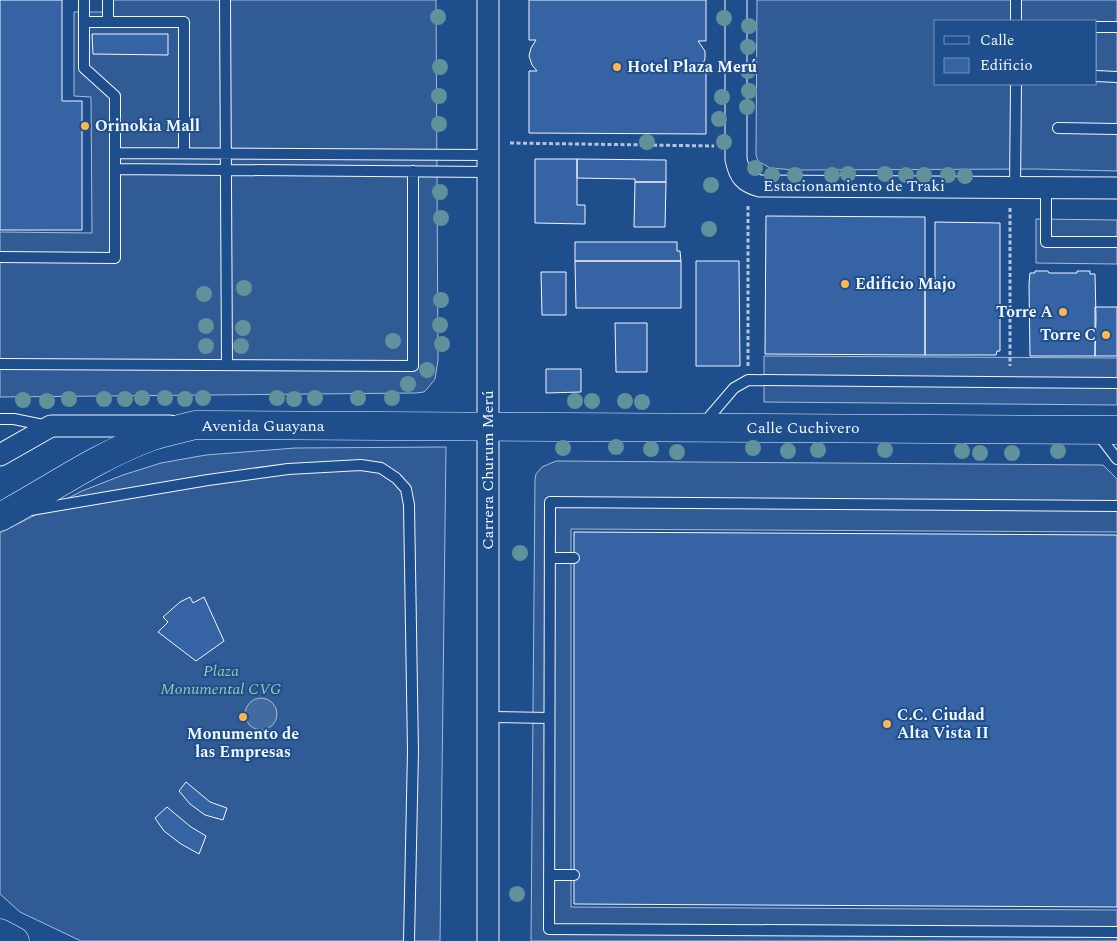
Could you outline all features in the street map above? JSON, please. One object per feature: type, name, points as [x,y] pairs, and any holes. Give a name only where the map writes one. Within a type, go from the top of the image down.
[{"type":"main road","name":"Avenida Guayana","points":[[2,517],[69,476],[110,455],[151,437],[195,425],[488,427]]},
{"type":"main road","name":"Calle Cuchivero","points":[[488,427],[1106,430]]},
{"type":"street","name":"Carrera Churum Merú","points":[[488,0],[488,941]]},
{"type":"street","name":"Estacionamiento de Traki","points":[[736,0],[736,159],[740,174],[750,184],[760,186],[1117,188]]},
{"type":"street","points":[[0,455],[51,426],[195,425]]},
{"type":"lane","points":[[0,257],[115,258],[115,96],[84,68],[84,0]]},
{"type":"lane","points":[[108,0],[108,22]]},
{"type":"lane","points":[[225,0],[225,154],[228,170],[227,365]]},
{"type":"lane","points":[[1016,0],[1016,20]]},
{"type":"lane","points":[[84,22],[184,22],[184,153]]},
{"type":"lane","points":[[1097,27],[1117,28]]},
{"type":"lane","points":[[1097,76],[1117,77]]},
{"type":"lane","points":[[1013,187],[1016,85]]},
{"type":"lane","points":[[1058,128],[1117,129]]},
{"type":"lane","points":[[115,153],[487,156]]},
{"type":"lane","points":[[349,154],[349,171]]},
{"type":"lane","points":[[115,170],[413,171],[487,156]]},
{"type":"lane","points":[[0,364],[413,366],[413,171]]},
{"type":"lane","points":[[1046,187],[1046,242],[1117,242]]},
{"type":"lane","points":[[700,428],[734,388],[748,380],[1117,383]]},
{"type":"lane","points":[[0,419],[14,419],[51,426]]},
{"type":"lane","points":[[1106,430],[1117,459]]},
{"type":"lane","points":[[2,517],[208,480],[288,469],[361,465],[381,468],[396,478],[406,489],[409,504],[412,751],[410,941]]},
{"type":"lane","points":[[1117,506],[550,502],[549,718],[549,929],[1117,932]]},
{"type":"lane","points":[[550,558],[574,558]]},
{"type":"lane","points":[[488,717],[549,718]]},
{"type":"lane","points":[[549,875],[574,875]]},
{"type":"path","points":[[487,156],[736,146]]},
{"type":"path","points":[[748,380],[748,208],[750,184]]},
{"type":"path","points":[[1010,382],[1013,187]]},
{"type":"shaded area","points":[[113,0],[436,0],[438,360],[435,379],[424,392],[0,397],[0,232],[92,233],[91,97],[74,96],[74,12],[112,12]]},
{"type":"shaded area","points":[[757,0],[1117,0],[1117,171],[1036,169],[795,170],[770,168],[758,161],[756,155]]},
{"type":"shaded area","points":[[1036,219],[1117,220],[1117,264],[1036,263]]},
{"type":"shaded area","points":[[764,356],[1117,358],[1117,405],[764,402]]},
{"type":"shaded area","name":"Plaza Monumental CVG","points":[[446,447],[440,941],[81,941],[20,912],[0,894],[0,533],[82,491],[161,463],[206,455],[295,448]]},
{"type":"shaded area","points":[[556,461],[1103,465],[1117,479],[1117,532],[571,529],[571,907],[1117,910],[1117,941],[531,941],[535,480],[536,474],[542,467]]},
{"type":"shaded area","points":[[261,698],[267,699],[272,703],[276,708],[276,720],[272,725],[267,729],[261,730],[255,729],[250,725],[246,720],[245,714],[246,708],[250,703],[255,699]]},
{"type":"building","points":[[0,0],[62,0],[62,101],[82,101],[82,230],[0,230]]},
{"type":"building","name":"Hotel Plaza Merú","points":[[529,0],[706,0],[706,41],[698,41],[705,51],[705,59],[698,72],[706,72],[706,134],[529,133],[529,71],[537,71],[532,65],[529,56],[536,40],[529,40]]},
{"type":"building","points":[[92,34],[168,34],[168,55],[93,54]]},
{"type":"building","points":[[535,159],[577,159],[577,205],[585,205],[585,224],[535,223]]},
{"type":"building","points":[[577,159],[666,160],[666,182],[635,182],[635,179],[577,178]]},
{"type":"building","points":[[635,182],[666,182],[665,227],[634,227]]},
{"type":"building","name":"Edificio Majo","points":[[766,216],[925,217],[925,355],[765,354]]},
{"type":"building","points":[[935,222],[1000,223],[1000,351],[997,351],[996,355],[925,355],[925,287],[935,287]]},
{"type":"building","points":[[575,242],[677,242],[677,251],[680,251],[681,261],[575,261]]},
{"type":"building","points":[[575,261],[681,261],[681,308],[576,308]]},
{"type":"building","points":[[696,261],[739,261],[740,366],[696,366]]},
{"type":"building","name":"Torre A","points":[[1035,271],[1077,273],[1077,271],[1090,271],[1090,274],[1095,274],[1095,356],[1030,356],[1029,284],[1030,273],[1035,273]]},
{"type":"building","points":[[541,272],[566,272],[566,315],[542,315]]},
{"type":"building","name":"Torre C","points":[[1095,307],[1117,307],[1117,356],[1095,356]]},
{"type":"building","points":[[615,323],[647,323],[647,372],[616,372]]},
{"type":"building","points":[[546,369],[581,369],[581,392],[546,393]]},
{"type":"building","points":[[574,532],[1117,535],[1117,907],[574,904]]},
{"type":"building","points":[[190,597],[193,603],[204,597],[224,641],[196,661],[158,632],[168,622],[163,617],[180,602]]},
{"type":"building","points":[[186,782],[210,802],[227,808],[223,820],[205,815],[190,804],[179,791]]},
{"type":"building","points":[[167,807],[191,827],[206,836],[199,854],[181,844],[164,831],[155,818]]},
{"type":"place","name":"Hotel Plaza Merú","points":[[617,67]]},
{"type":"place","name":"Orinokia Mall","points":[[85,126]]},
{"type":"place","name":"Edificio Majo","points":[[845,284]]},
{"type":"place","name":"Torre A","points":[[1063,312]]},
{"type":"place","name":"Torre C","points":[[1106,335]]},
{"type":"place","name":"Monumento de las Empresas","points":[[243,717]]},
{"type":"place","name":"C.C. Ciudad Alta Vista II","points":[[887,724]]}]
